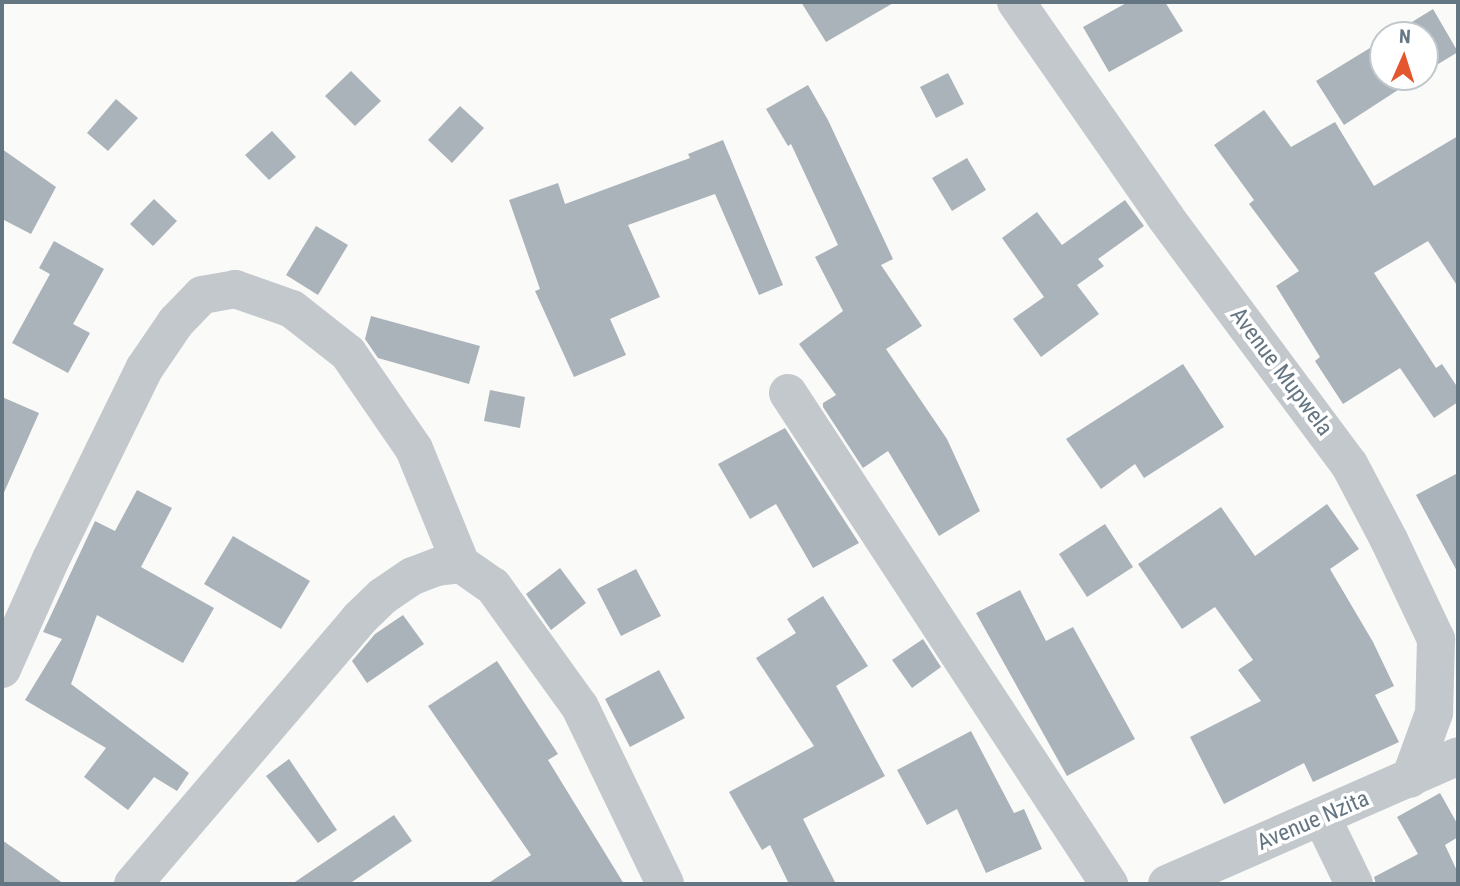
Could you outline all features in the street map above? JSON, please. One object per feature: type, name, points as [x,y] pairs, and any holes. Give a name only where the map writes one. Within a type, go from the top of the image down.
[{"type":"street","name":"Avenue Mupwela","points":[[1016,2],[1166,218],[1349,464],[1389,540],[1436,639],[1434,713],[1410,779]]},
{"type":"street","points":[[2,668],[51,559],[144,369],[176,322],[202,295],[235,289],[292,309],[348,353],[414,449],[461,564],[493,586],[580,707],[665,884]]},
{"type":"street","points":[[788,393],[1109,884]]},
{"type":"street","points":[[133,884],[359,619],[383,596],[412,576],[437,567],[461,564]]},
{"type":"street","name":"Avenue Nzita","points":[[1167,884],[1458,756]]},
{"type":"street","points":[[1322,818],[1354,884]]},
{"type":"building","points":[[801,2],[895,2],[826,42]]},
{"type":"building","points":[[1128,2],[1165,2],[1183,31],[1109,72],[1083,27]]},
{"type":"building","points":[[1433,9],[1458,52],[1439,64],[1439,21],[1414,21]]},
{"type":"building","points":[[1369,49],[1369,91],[1396,91],[1344,125],[1316,81]]},
{"type":"building","points":[[351,71],[381,101],[355,126],[325,96]]},
{"type":"building","points":[[948,73],[964,104],[936,118],[920,87]]},
{"type":"building","points":[[808,85],[828,120],[893,259],[881,265],[922,326],[886,349],[947,439],[980,511],[939,536],[888,451],[863,468],[823,407],[823,403],[836,395],[799,344],[843,311],[815,257],[838,245],[791,144],[788,146],[766,109]]},
{"type":"building","points":[[116,99],[138,118],[108,151],[87,133]]},
{"type":"building","points":[[460,106],[484,128],[452,163],[428,140]]},
{"type":"building","points":[[1264,110],[1291,147],[1335,122],[1374,186],[1458,136],[1458,287],[1428,241],[1374,273],[1436,368],[1442,364],[1458,388],[1458,402],[1434,418],[1400,368],[1343,404],[1315,361],[1320,357],[1276,286],[1299,271],[1249,204],[1254,200],[1214,145]]},
{"type":"building","points":[[272,131],[296,157],[269,180],[245,155]]},
{"type":"building","points":[[723,140],[783,285],[759,295],[715,194],[628,225],[660,297],[610,319],[626,355],[574,377],[535,291],[540,289],[509,200],[558,183],[565,204],[690,158],[688,154]]},
{"type":"building","points":[[2,149],[56,187],[31,234],[2,219]]},
{"type":"building","points":[[967,158],[986,190],[952,211],[932,178]]},
{"type":"building","points":[[154,199],[177,221],[153,246],[130,224]]},
{"type":"building","points":[[1125,200],[1144,226],[1098,259],[1104,266],[1077,285],[1099,314],[1041,357],[1013,319],[1044,297],[1002,238],[1037,212],[1062,245]]},
{"type":"building","points":[[316,226],[348,245],[318,295],[286,275]]},
{"type":"building","points":[[54,241],[104,269],[73,324],[90,333],[68,373],[12,343],[50,274],[39,268]]},
{"type":"building","points":[[371,316],[480,346],[469,384],[378,358],[365,339]]},
{"type":"building","points":[[1183,364],[1224,427],[1144,478],[1135,464],[1101,489],[1066,439]]},
{"type":"building","points":[[490,390],[525,397],[520,428],[484,421]]},
{"type":"building","points":[[2,397],[39,413],[2,497]]},
{"type":"building","points":[[785,428],[859,543],[813,568],[776,504],[750,519],[718,464]]},
{"type":"building","points":[[1458,473],[1458,573],[1416,495]]},
{"type":"building","points":[[137,490],[172,508],[141,567],[214,608],[183,663],[97,615],[71,684],[189,773],[177,791],[154,777],[128,810],[84,777],[106,748],[25,700],[62,639],[43,632],[95,521],[115,531]]},
{"type":"building","points":[[1327,504],[1359,549],[1330,569],[1373,642],[1394,686],[1375,695],[1399,742],[1313,782],[1304,763],[1224,804],[1190,737],[1261,701],[1238,670],[1253,660],[1215,607],[1182,629],[1138,564],[1221,507],[1255,556]]},
{"type":"building","points":[[1105,524],[1133,567],[1087,597],[1059,554]]},
{"type":"building","points":[[233,536],[310,581],[281,629],[204,584]]},
{"type":"building","points":[[560,568],[586,603],[551,630],[526,594]]},
{"type":"building","points":[[636,569],[661,616],[621,636],[597,589]]},
{"type":"building","points":[[1020,590],[1046,641],[1073,627],[1135,739],[1067,776],[976,613]]},
{"type":"building","points":[[823,596],[868,666],[836,686],[885,776],[803,819],[836,884],[789,884],[770,845],[762,850],[729,792],[814,746],[756,658],[796,633],[787,619]]},
{"type":"building","points":[[403,615],[424,644],[367,683],[352,661],[375,634]]},
{"type":"building","points":[[923,639],[941,667],[912,688],[892,660]]},
{"type":"building","points":[[497,661],[558,754],[548,760],[624,884],[487,884],[531,855],[428,706]]},
{"type":"building","points":[[659,670],[685,718],[630,747],[605,699]]},
{"type":"building","points":[[971,731],[1014,813],[1024,809],[1042,849],[986,873],[957,809],[927,825],[897,770]]},
{"type":"building","points":[[289,759],[337,830],[318,843],[266,776]]},
{"type":"building","points":[[1440,793],[1458,825],[1458,837],[1445,845],[1458,873],[1458,884],[1376,884],[1374,877],[1418,854],[1397,817]]},
{"type":"building","points":[[394,815],[412,841],[349,884],[292,884]]},
{"type":"building","points":[[2,840],[64,884],[2,884]]}]
